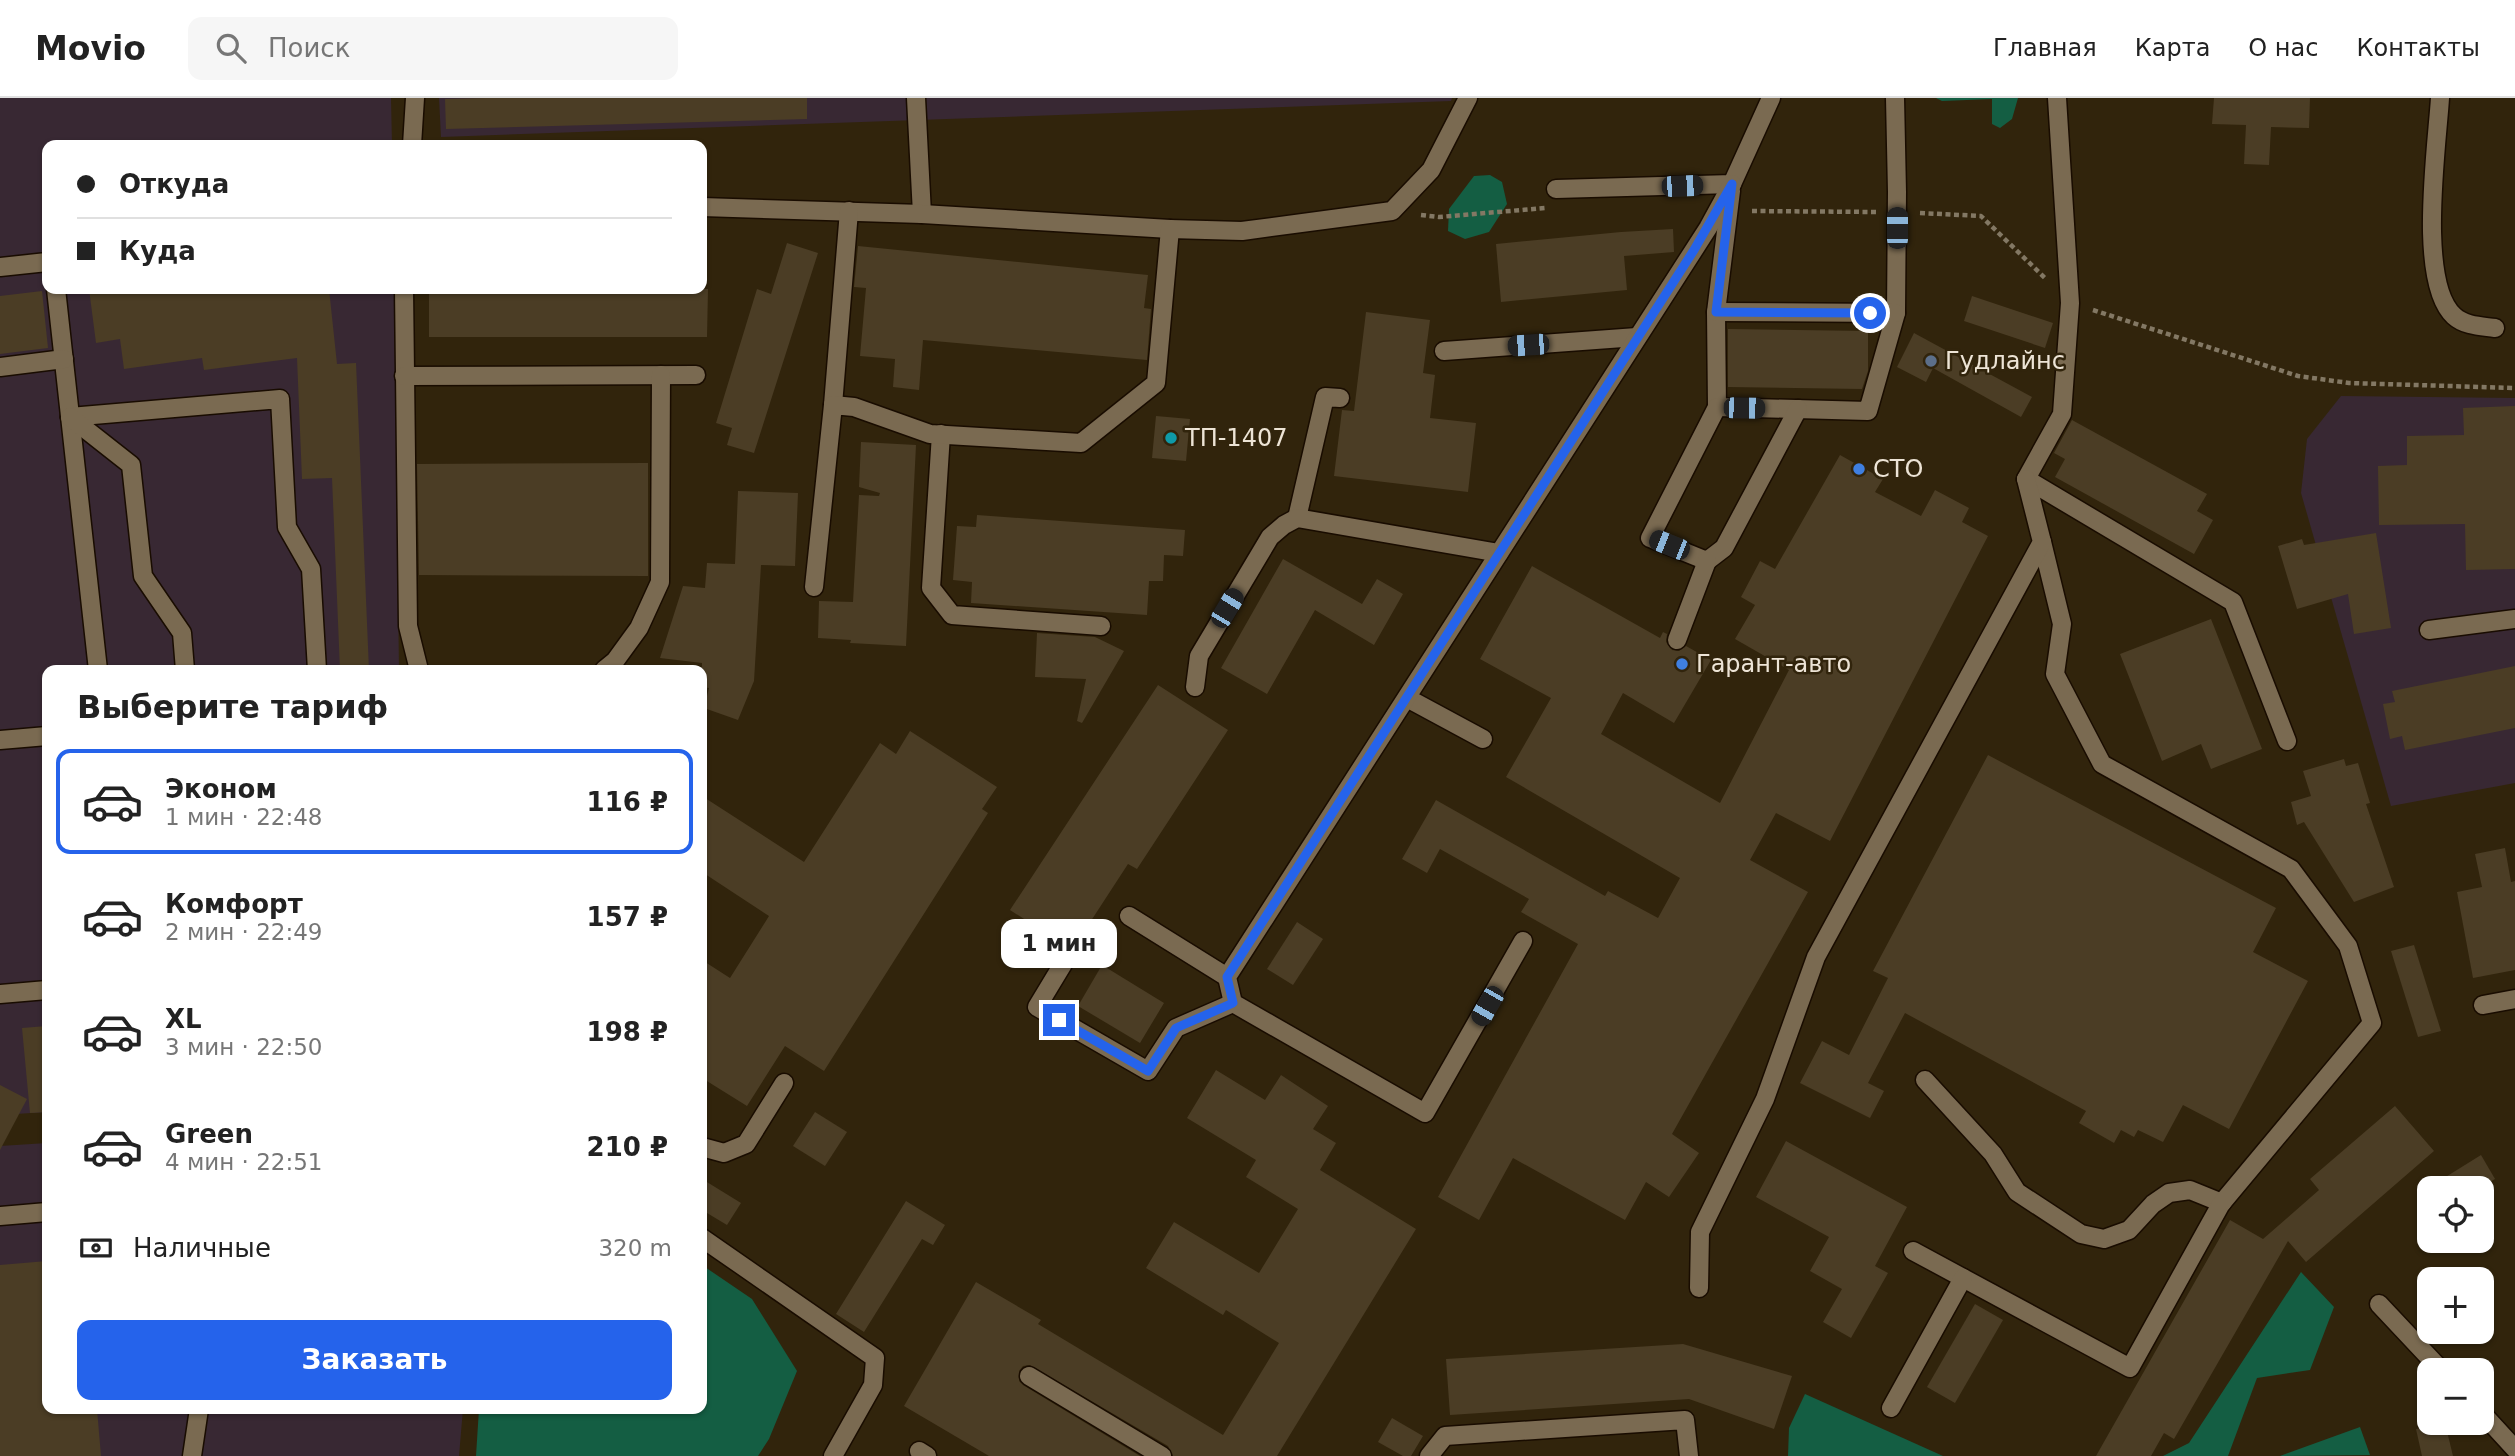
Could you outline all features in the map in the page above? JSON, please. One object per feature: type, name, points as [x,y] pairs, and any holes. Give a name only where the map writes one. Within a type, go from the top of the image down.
[{"type":"street","points":[[412,140],[415,98]]},
{"type":"street","points":[[916,98],[922,214]]},
{"type":"street","points":[[707,207],[922,214],[1242,231],[1392,211],[1431,170],[1468,98]]},
{"type":"street","points":[[1227,977],[1708,228],[1732,184],[1771,98]]},
{"type":"street","points":[[1717,407],[1868,411],[1896,313],[1897,212],[1903,192],[1895,98]]},
{"type":"street","points":[[1913,1251],[2130,1368],[2222,1203],[2372,1023],[2348,946],[2291,869],[2102,764],[2054,674],[2062,624],[2026,479],[2062,414],[2070,303],[2057,98]]},
{"type":"street","points":[[2440,98],[2432,226],[2435,273],[2442,301],[2455,317],[2470,325],[2495,328]]},
{"type":"street","points":[[1556,188],[1732,184]]},
{"type":"street","points":[[1707,561],[1650,538],[1717,407],[1716,312],[1732,184]]},
{"type":"street","points":[[814,587],[849,211]]},
{"type":"street","points":[[833,405],[854,407],[930,433],[1081,443],[1156,383],[1170,229]]},
{"type":"street","points":[[0,267],[42,263]]},
{"type":"street","points":[[57,294],[97,665]]},
{"type":"street","points":[[404,294],[408,626],[418,665]]},
{"type":"street","points":[[1716,312],[1896,313]]},
{"type":"street","points":[[1444,351],[1637,338]]},
{"type":"street","points":[[0,367],[64,359]]},
{"type":"street","points":[[610,665],[639,628],[660,582],[661,375]]},
{"type":"street","points":[[404,376],[696,375]]},
{"type":"street","points":[[1297,518],[1325,397],[1340,398]]},
{"type":"street","points":[[70,417],[280,400],[287,527],[312,569],[317,665]]},
{"type":"street","points":[[1676,640],[1707,561],[1724,548],[1798,409]]},
{"type":"street","points":[[70,417],[131,465],[143,576],[182,633],[185,665]]},
{"type":"street","points":[[941,434],[931,588],[952,615],[1101,626]]},
{"type":"street","points":[[2026,479],[2233,602],[2287,741]]},
{"type":"street","points":[[1195,687],[1199,656],[1270,537],[1297,518],[1499,554]]},
{"type":"street","points":[[1699,1287],[1700,1232],[1765,1099],[1816,957],[2042,542]]},
{"type":"street","points":[[2429,630],[2515,619]]},
{"type":"street","points":[[1407,698],[1483,739]]},
{"type":"street","points":[[0,740],[42,736]]},
{"type":"street","points":[[1129,916],[1227,977],[1233,1003],[1425,1113],[1523,941]]},
{"type":"street","points":[[1063,964],[1037,1007],[1148,1071],[1176,1028],[1233,1003]]},
{"type":"street","points":[[0,994],[42,990]]},
{"type":"street","points":[[2483,1005],[2515,999]]},
{"type":"street","points":[[1925,1080],[1993,1154],[2017,1192],[2081,1234],[2104,1239],[2129,1230],[2153,1204],[2169,1193],[2190,1190],[2222,1203]]},
{"type":"street","points":[[707,1148],[724,1153],[746,1144],[784,1083]]},
{"type":"street","points":[[0,1216],[42,1212]]},
{"type":"street","points":[[707,1240],[875,1358],[873,1385],[833,1456]]},
{"type":"street","points":[[1891,1408],[1963,1278]]},
{"type":"street","points":[[2379,1304],[2430,1358]]},
{"type":"street","points":[[1029,1376],[1162,1456]]},
{"type":"street","points":[[192,1456],[198,1414]]},
{"type":"street","points":[[1429,1456],[1445,1436],[1685,1420],[1689,1456]]},
{"type":"street","points":[[2494,1426],[2515,1449]]},
{"type":"path","points":[[1392,211],[1439,217],[1549,208],[1556,188]]},
{"type":"path","points":[[1729,211],[1897,212],[1981,216],[2070,303],[2298,376],[2349,383],[2515,388]]},
{"type":"shaded area","points":[[0,98],[391,98],[392,140],[42,140],[42,294],[394,294],[399,665],[42,665],[42,1112],[0,1115]]},
{"type":"shaded area","points":[[439,98],[1452,98],[1451,101],[441,137]]},
{"type":"shaded area","points":[[2341,396],[2515,398],[2515,783],[2391,806],[2301,493],[2307,439]]},
{"type":"shaded area","points":[[42,1143],[42,1414],[463,1414],[459,1456],[0,1456],[0,1146]]},
{"type":"green space","points":[[1936,98],[2018,98],[2012,119],[2000,128],[1992,124],[1992,99],[1942,101]]},
{"type":"green space","points":[[1490,175],[1502,182],[1507,204],[1489,232],[1465,239],[1448,231],[1449,209],[1474,176]]},
{"type":"green space","points":[[707,1268],[752,1299],[797,1371],[769,1439],[758,1456],[476,1456],[479,1414],[707,1414]]},
{"type":"green space","points":[[2301,1272],[2334,1307],[2310,1370],[2257,1378],[2228,1456],[2163,1456],[2189,1443]]},
{"type":"green space","points":[[1805,1394],[1943,1456],[1788,1456],[1789,1428]]},
{"type":"green space","points":[[2360,1427],[2370,1455],[2280,1456]]},
{"type":"building","points":[[807,98],[807,119],[446,129],[445,99]]},
{"type":"building","points":[[2214,98],[2310,98],[2309,128],[2271,127],[2269,165],[2244,164],[2246,125],[2212,124]]},
{"type":"building","points":[[1673,229],[1674,252],[1624,256],[1627,290],[1501,302],[1496,244]]},
{"type":"building","points":[[787,243],[818,253],[754,453],[727,445],[732,428],[716,423],[757,289],[771,294]]},
{"type":"building","points":[[858,246],[1148,275],[1144,308],[1151,309],[1147,360],[923,340],[919,390],[893,387],[895,359],[860,356],[866,288],[854,287]]},
{"type":"building","points":[[708,289],[707,337],[429,337],[429,294],[707,294]]},
{"type":"building","points":[[42,291],[48,348],[0,354],[0,296]]},
{"type":"building","points":[[90,294],[330,294],[337,364],[356,363],[369,665],[340,665],[332,478],[302,479],[297,358],[204,370],[202,358],[124,369],[120,339],[96,343]]},
{"type":"building","points":[[1972,296],[2053,323],[2045,348],[1964,321]]},
{"type":"building","points":[[1366,312],[1430,320],[1423,373],[1435,375],[1430,418],[1476,423],[1468,492],[1334,476],[1342,410],[1354,411]]},
{"type":"building","points":[[1728,329],[1868,331],[1868,371],[1862,389],[1728,387]]},
{"type":"building","points":[[1914,333],[2032,397],[2021,417],[1933,368],[1926,382],[1897,367]]},
{"type":"building","points":[[2515,406],[2515,569],[2466,570],[2465,524],[2379,525],[2378,466],[2407,465],[2407,436],[2464,435],[2463,408]]},
{"type":"building","name":"ТП-1407","points":[[1156,416],[1190,419],[1186,461],[1152,458]]},
{"type":"building","points":[[2072,420],[2207,494],[2197,511],[2213,520],[2194,554],[2055,477],[2065,459],[2054,453]]},
{"type":"building","points":[[861,442],[916,445],[906,646],[818,638],[819,601],[853,602],[859,495],[879,496],[880,493],[859,487]]},
{"type":"building","points":[[1840,455],[1883,479],[1875,492],[1921,516],[1935,490],[1969,508],[1962,522],[1988,536],[1830,841],[1776,813],[1750,860],[1808,892],[1672,1134],[1699,1153],[1669,1197],[1646,1182],[1625,1220],[1513,1158],[1479,1220],[1438,1197],[1578,944],[1521,912],[1529,899],[1440,849],[1427,873],[1402,859],[1436,800],[1605,896],[1608,891],[1658,918],[1680,878],[1506,777],[1551,698],[1480,659],[1532,566],[1660,638],[1663,632],[1667,634],[1666,642],[1672,650],[1679,651],[1686,646],[1711,660],[1674,723],[1623,693],[1601,734],[1720,803],[1789,670],[1735,639],[1755,605],[1741,597],[1760,561],[1775,569]]},
{"type":"building","points":[[648,463],[648,576],[419,575],[417,464]]},
{"type":"building","points":[[738,491],[798,493],[795,566],[761,565],[754,681],[738,720],[707,709],[707,665],[660,658],[683,586],[705,588],[707,563],[735,564]]},
{"type":"building","points":[[977,515],[1185,530],[1183,556],[1164,555],[1163,581],[1149,581],[1147,615],[971,603],[972,582],[953,580],[957,526],[976,527]]},
{"type":"building","points":[[2376,533],[2391,628],[2354,634],[2348,594],[2297,609],[2278,546],[2302,539],[2304,545]]},
{"type":"building","points":[[1283,559],[1362,604],[1377,579],[1403,594],[1374,645],[1315,610],[1267,694],[1221,668]]},
{"type":"building","points":[[2211,619],[2262,749],[2211,769],[2201,744],[2162,761],[2120,654]]},
{"type":"building","points":[[1037,633],[1095,637],[1124,651],[1082,723],[1077,721],[1086,679],[1035,677]]},
{"type":"building","points":[[2515,666],[2515,728],[2405,750],[2402,736],[2390,739],[2383,704],[2395,702],[2392,691]]},
{"type":"building","points":[[1158,685],[1228,730],[1137,869],[1128,864],[1072,950],[1010,910]]},
{"type":"building","points":[[910,731],[997,787],[982,809],[988,813],[824,1071],[785,1046],[747,1106],[707,1081],[707,963],[730,978],[769,916],[707,875],[707,799],[804,862],[880,743],[896,754]]},
{"type":"building","points":[[1988,755],[2276,908],[2253,952],[2308,981],[2229,1129],[2183,1105],[2163,1142],[2138,1130],[2134,1137],[2121,1130],[2114,1143],[2079,1123],[2086,1111],[1905,1013],[1868,1083],[1884,1091],[1870,1118],[1800,1083],[1822,1041],[1849,1055],[1888,978],[1873,971]]},
{"type":"building","points":[[2344,759],[2346,766],[2358,763],[2370,803],[2366,804],[2394,887],[2354,902],[2304,822],[2297,825],[2291,802],[2311,796],[2303,771]]},
{"type":"building","points":[[2505,848],[2511,882],[2515,881],[2515,970],[2473,978],[2457,892],[2482,887],[2475,854]]},
{"type":"building","points":[[1297,922],[1323,939],[1293,985],[1267,969]]},
{"type":"building","points":[[2414,945],[2441,1031],[2418,1037],[2391,951]]},
{"type":"building","points":[[1102,965],[1164,1003],[1140,1043],[1078,1006]]},
{"type":"building","points":[[42,1026],[42,1112],[30,1113],[22,1028]]},
{"type":"building","points":[[1216,1070],[1265,1100],[1281,1075],[1328,1106],[1313,1129],[1336,1143],[1320,1170],[1416,1229],[1277,1456],[1173,1456],[1168,1446],[1030,1365],[1023,1366],[1019,1371],[1019,1381],[1023,1385],[1140,1456],[989,1456],[904,1406],[976,1282],[1041,1320],[1038,1324],[1223,1435],[1279,1343],[1226,1310],[1223,1315],[1146,1268],[1174,1222],[1259,1273],[1298,1209],[1246,1177],[1256,1160],[1187,1118]]},
{"type":"building","points":[[0,1085],[27,1099],[0,1150]]},
{"type":"building","points":[[2395,1106],[2434,1151],[2306,1262],[2288,1241],[2174,1439],[2164,1433],[2151,1456],[2096,1456],[2230,1220],[2263,1239],[2319,1190],[2310,1179]]},
{"type":"building","points":[[815,1112],[847,1132],[825,1166],[793,1146]]},
{"type":"building","points":[[1786,1141],[1907,1207],[1875,1266],[1888,1273],[1851,1338],[1823,1322],[1842,1289],[1810,1271],[1829,1237],[1756,1197]]},
{"type":"building","points":[[2481,1155],[2493,1176],[2447,1176]]},
{"type":"building","points":[[707,1182],[741,1203],[727,1225],[707,1213]]},
{"type":"building","points":[[906,1201],[945,1225],[933,1245],[922,1239],[864,1332],[836,1314]]},
{"type":"building","points":[[42,1261],[42,1414],[97,1414],[101,1456],[0,1456],[0,1265]]},
{"type":"building","points":[[1975,1304],[2003,1320],[1955,1403],[1927,1387]]},
{"type":"building","points":[[1683,1344],[1792,1376],[1774,1429],[1689,1399],[1450,1415],[1446,1359]]},
{"type":"building","points":[[1392,1418],[1423,1436],[1411,1456],[1403,1456],[1378,1442]]},
{"type":"building","points":[[2417,1435],[2448,1435],[2453,1456],[2422,1456]]},
{"type":"place","name":"Гудлайнс","points":[[1931,361]]},
{"type":"place","name":"ТП-1407","points":[[1171,438]]},
{"type":"place","name":"СТО","points":[[1859,469]]},
{"type":"place","name":"Гарант-авто","points":[[1682,664]]},
{"type":"route","points":[[1059,1020],[1148,1071],[1176,1028],[1233,1003],[1227,977],[1694,250],[1732,184],[1716,312],[1870,313]]}]
